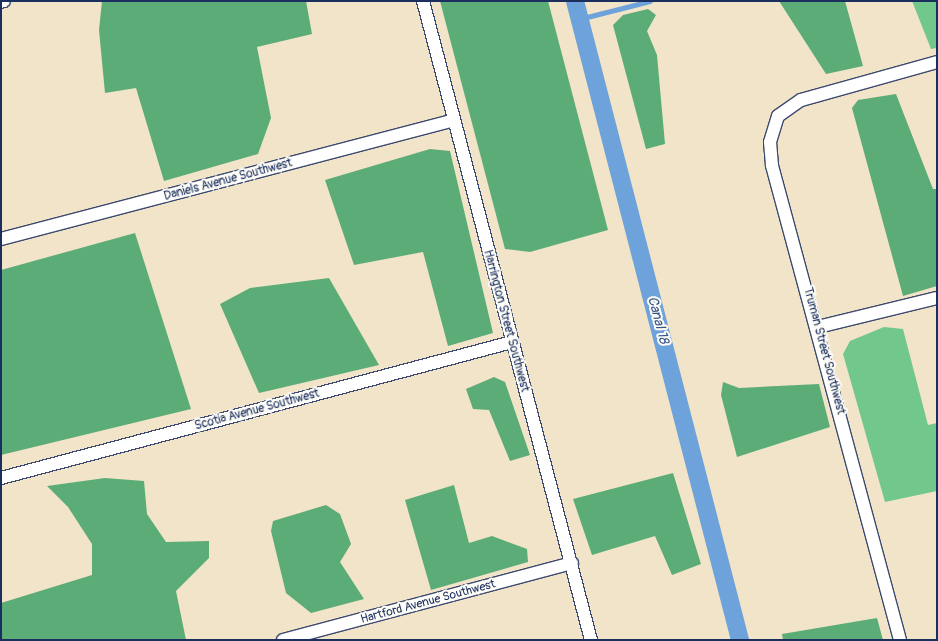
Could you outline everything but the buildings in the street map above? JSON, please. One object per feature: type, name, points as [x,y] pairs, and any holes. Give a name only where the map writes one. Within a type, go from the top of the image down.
[{"type":"street","name":"Harrington Street Southwest","points":[[423,1],[572,564],[590,640]]},
{"type":"street","name":"Truman Street Southwest","points":[[900,640],[770,142],[778,116],[827,89],[937,62]]},
{"type":"street","name":"Daniels Avenue Southwest","points":[[1,239],[454,120]]},
{"type":"street","points":[[818,327],[937,298]]},
{"type":"street","name":"Scotia Avenue Southwest","points":[[1,478],[512,342]]},
{"type":"street","name":"Hartford Avenue Southwest","points":[[284,640],[572,564]]},
{"type":"green space","points":[[102,1],[306,1],[312,34],[257,47],[271,118],[258,154],[164,181],[136,88],[105,93],[99,30]]},
{"type":"green space","points":[[440,1],[548,1],[608,230],[530,252],[505,249]]},
{"type":"green space","points":[[779,1],[845,1],[863,66],[826,74]]},
{"type":"green space","points":[[912,1],[937,1],[937,48],[931,49]]},
{"type":"green space","points":[[648,9],[656,15],[647,31],[657,55],[665,144],[646,149],[613,25],[623,15]]},
{"type":"green space","points":[[896,94],[933,189],[937,189],[937,286],[903,296],[852,108],[858,100]]},
{"type":"green space","points":[[430,149],[450,151],[493,333],[448,346],[423,252],[354,265],[325,180]]},
{"type":"green space","points":[[135,233],[191,409],[1,455],[1,270]]},
{"type":"green space","points":[[329,278],[379,365],[259,393],[220,304],[250,288]]},
{"type":"green space","points":[[884,327],[903,329],[928,425],[937,423],[937,491],[885,502],[843,354],[850,341]]},
{"type":"green space","points":[[494,377],[505,382],[530,455],[510,461],[489,410],[473,409],[466,389]]},
{"type":"green space","points":[[723,382],[739,388],[819,384],[830,427],[737,457],[721,395]]},
{"type":"green space","points":[[673,473],[701,564],[672,575],[655,536],[592,555],[573,499]]},
{"type":"green space","points":[[105,478],[144,481],[147,514],[166,542],[209,541],[209,558],[176,591],[186,640],[1,640],[1,603],[92,575],[92,544],[68,507],[47,486]]},
{"type":"green space","points":[[454,485],[469,543],[492,536],[527,549],[528,562],[431,590],[405,500]]},
{"type":"green space","points":[[326,505],[340,514],[351,544],[340,562],[364,599],[311,613],[286,593],[271,531],[273,521]]},
{"type":"green space","points":[[877,618],[883,640],[783,640],[782,634]]},
{"type":"waterway","name":"Canal 18","points":[[575,1],[740,640]]},
{"type":"waterway","points":[[579,19],[650,1]]}]
